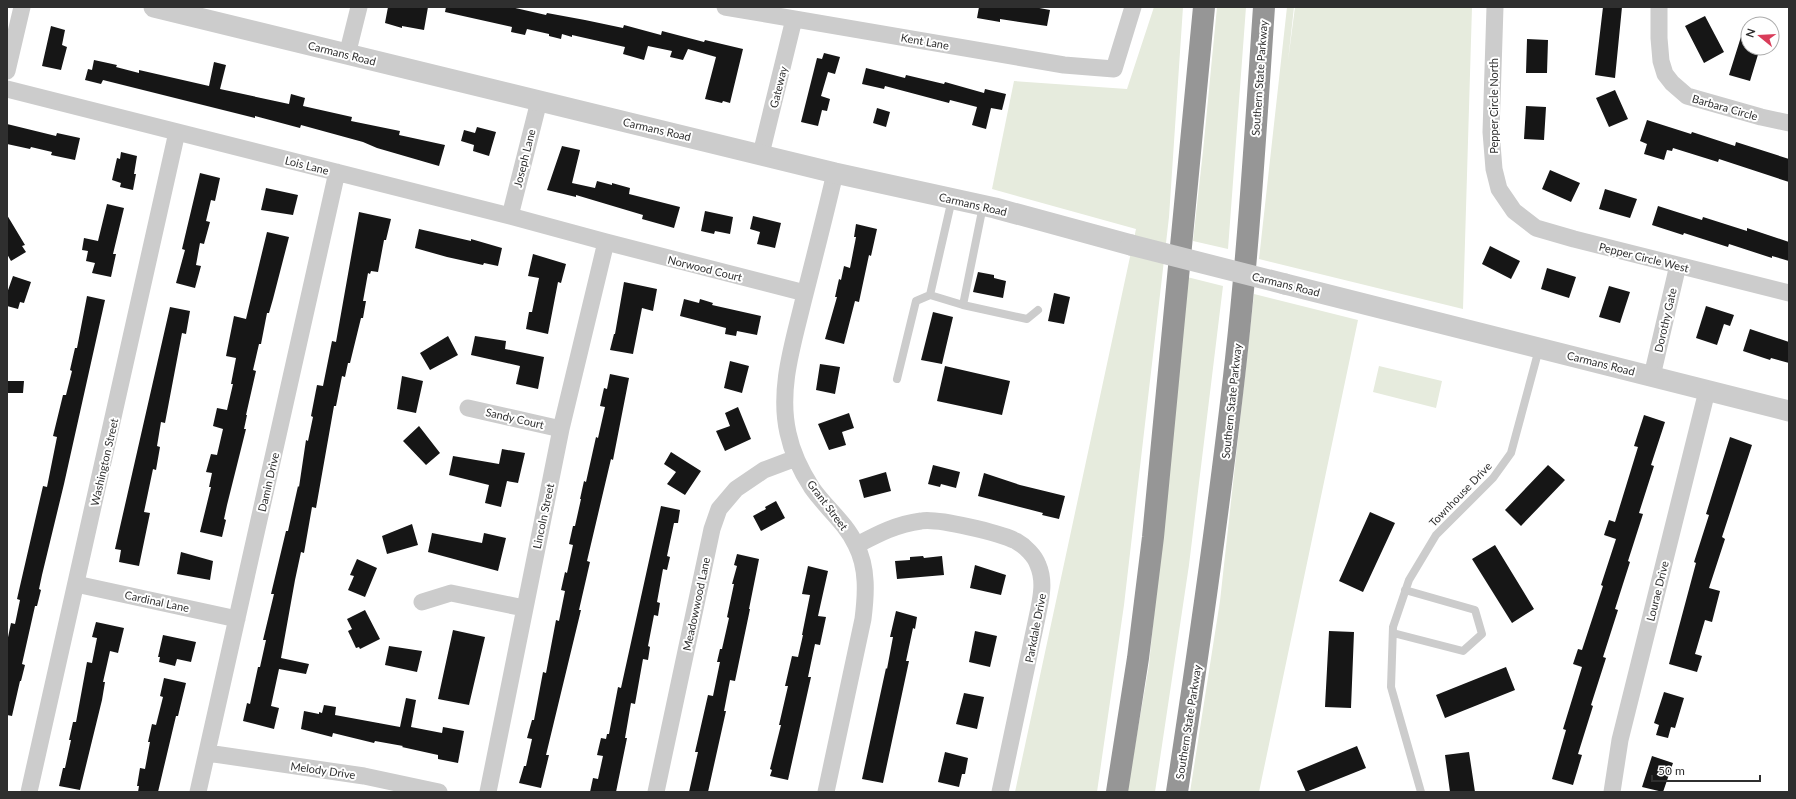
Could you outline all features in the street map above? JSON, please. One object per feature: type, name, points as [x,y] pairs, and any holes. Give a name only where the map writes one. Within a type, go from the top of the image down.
[{"type":"highway","points":[[1117,792],[1138,658],[1153,537],[1204,7]]},
{"type":"highway","name":"Southern State Parkway","points":[[1177,792],[1201,637],[1236,357],[1255,151],[1264,7]]},
{"type":"street","points":[[7,71],[22,7]]},
{"type":"street","name":"Carmans Road","points":[[154,7],[835,173],[983,206],[1131,245],[1789,411]]},
{"type":"street","points":[[347,55],[359,7]]},
{"type":"street","name":"Kent Lane","points":[[725,7],[1064,65],[1114,69],[1133,7]]},
{"type":"street","name":"Pepper Circle North","points":[[1495,7],[1492,139],[1494,170],[1499,189],[1508,202]]},
{"type":"street","name":"Barbara Circle","points":[[1660,7],[1660,61],[1665,74],[1672,84],[1686,96],[1761,117],[1789,122]]},
{"type":"street","name":"Gateway","points":[[761,154],[794,19]]},
{"type":"street","name":"Lois Lane","points":[[7,89],[510,216],[606,242]]},
{"type":"street","name":"Joseph Lane","points":[[510,216],[539,101]]},
{"type":"street","name":"Washington Street","points":[[30,792],[177,132]]},
{"type":"street","name":"Damin Drive","points":[[198,792],[337,172]]},
{"type":"street","name":"Grant Street","points":[[826,792],[864,619],[866,592],[864,568],[857,545],[837,516],[812,488],[796,458],[788,432],[784,400],[790,355],[835,173]]},
{"type":"street","name":"Pepper Circle West","points":[[1508,202],[1514,211],[1536,228],[1789,293]]},
{"type":"street","name":"Norwood Court","points":[[606,242],[806,293]]},
{"type":"street","name":"Lincoln Street","points":[[488,792],[524,608],[562,429],[606,242]]},
{"type":"street","name":"Dorothy Gate","points":[[1652,376],[1678,265]]},
{"type":"street","name":"Lourae Drive","points":[[1612,792],[1620,740],[1707,391]]},
{"type":"street","name":"Sandy Court","points":[[468,408],[562,429]]},
{"type":"street","name":"Meadowwood Lane","points":[[656,792],[712,529],[719,509],[736,489],[764,470],[796,458]]},
{"type":"street","name":"Parkdale Drive","points":[[857,545],[898,525],[923,520],[960,525],[1017,541],[1029,552],[1038,565],[1042,587],[1038,613],[1000,792]]},
{"type":"street","name":"Cardinal Lane","points":[[76,584],[237,619]]},
{"type":"street","points":[[422,602],[451,593],[524,608]]},
{"type":"street","name":"Melody Drive","points":[[207,753],[364,776],[439,792]]},
{"type":"lane","points":[[930,295],[952,199]]},
{"type":"lane","points":[[963,305],[983,206]]},
{"type":"lane","points":[[897,379],[916,301],[930,295],[963,305],[1027,319],[1038,310]]},
{"type":"lane","name":"Townhouse Drive","points":[[1421,792],[1391,687],[1393,633],[1409,580],[1436,535],[1493,478],[1511,453],[1540,348]]},
{"type":"lane","points":[[1393,633],[1463,652],[1482,634],[1476,610],[1405,590]]},
{"type":"shaded area","points":[[1154,7],[1183,7],[1169,217],[1124,605],[1097,792],[1015,792],[1136,229],[992,189],[1014,81],[1127,89]]},
{"type":"shaded area","points":[[1217,7],[1246,7],[1228,249],[1193,241]]},
{"type":"shaded area","points":[[1287,7],[1294,7],[1288,61],[1295,7],[1472,7],[1463,309],[1259,259]]},
{"type":"shaded area","points":[[1187,277],[1223,286],[1189,565],[1155,792],[1127,792],[1149,665]]},
{"type":"shaded area","points":[[1254,294],[1358,320],[1259,792],[1190,792],[1220,601]]},
{"type":"shaded area","points":[[1379,366],[1442,381],[1436,408],[1373,392]]},
{"type":"building","points":[[388,7],[428,7],[424,30],[402,26],[402,28],[385,23]]},
{"type":"building","points":[[446,7],[511,7],[546,15],[547,13],[623,28],[624,25],[661,35],[662,31],[704,42],[705,40],[743,49],[730,103],[723,101],[722,103],[705,99],[716,57],[688,49],[683,60],[670,57],[672,51],[648,46],[644,60],[623,54],[625,47],[572,35],[572,37],[562,34],[561,39],[549,36],[549,34],[527,29],[525,35],[511,32],[512,27],[445,12]]},
{"type":"building","points":[[979,7],[1034,7],[1050,10],[1047,26],[1000,19],[1000,22],[977,18]]},
{"type":"building","points":[[1603,7],[1622,7],[1615,78],[1595,75]]},
{"type":"building","points":[[1705,16],[1724,52],[1704,63],[1685,26]]},
{"type":"building","points":[[51,26],[65,30],[62,45],[67,47],[61,70],[42,66]]},
{"type":"building","points":[[1527,39],[1548,40],[1547,73],[1526,73]]},
{"type":"building","points":[[1740,40],[1740,56],[1758,56],[1750,81],[1729,75]]},
{"type":"building","points":[[824,53],[840,57],[835,74],[828,72],[821,96],[830,99],[827,111],[822,110],[818,126],[801,122],[817,58],[822,59]]},
{"type":"building","points":[[94,60],[117,65],[116,67],[139,73],[139,70],[209,86],[214,62],[226,65],[220,89],[289,104],[291,94],[305,98],[303,106],[352,117],[351,121],[400,131],[399,135],[445,145],[439,166],[377,148],[363,142],[301,125],[300,128],[255,116],[255,118],[103,80],[101,84],[85,80],[88,69],[92,70]]},
{"type":"building","points":[[866,68],[905,78],[906,75],[944,84],[945,82],[984,93],[985,89],[1006,94],[1002,110],[991,108],[986,129],[972,125],[977,107],[950,100],[949,103],[885,86],[884,89],[862,84]]},
{"type":"building","points":[[1615,90],[1628,119],[1609,127],[1596,98]]},
{"type":"building","points":[[1526,106],[1546,107],[1544,140],[1524,139]]},
{"type":"building","points":[[877,108],[890,112],[886,127],[873,123]]},
{"type":"building","points":[[1647,120],[1691,134],[1692,132],[1735,146],[1736,142],[1789,159],[1789,182],[1719,159],[1718,162],[1673,148],[1672,151],[1667,150],[1664,160],[1644,154],[1647,144],[1640,141]]},
{"type":"building","points":[[7,124],[56,136],[57,133],[80,138],[75,160],[51,155],[52,152],[31,147],[30,149],[7,144]]},
{"type":"building","points":[[477,127],[496,132],[489,156],[473,151],[474,145],[461,141],[464,130],[475,133]]},
{"type":"building","points":[[562,146],[580,150],[572,183],[595,188],[597,181],[612,185],[612,183],[630,188],[629,194],[680,207],[674,228],[642,219],[643,215],[576,195],[576,197],[547,190]]},
{"type":"building","points":[[121,152],[137,156],[133,190],[120,187],[121,183],[112,180],[117,158],[120,159]]},
{"type":"building","points":[[1550,170],[1580,183],[1571,202],[1542,189]]},
{"type":"building","points":[[200,173],[220,178],[215,201],[211,200],[206,221],[210,222],[204,244],[200,243],[196,265],[201,266],[195,288],[176,283],[185,250],[182,249]]},
{"type":"building","points":[[266,188],[298,195],[293,215],[261,210]]},
{"type":"building","points":[[1605,189],[1637,199],[1630,218],[1599,209]]},
{"type":"building","points":[[107,204],[124,208],[113,254],[116,254],[111,277],[92,273],[95,263],[86,261],[88,251],[82,250],[84,238],[98,241]]},
{"type":"building","points":[[1658,206],[1702,220],[1703,217],[1747,231],[1747,228],[1789,242],[1789,261],[1772,256],[1772,258],[1729,244],[1728,247],[1684,233],[1683,235],[1652,225]]},
{"type":"building","points":[[705,211],[733,217],[730,234],[715,231],[714,234],[701,231]]},
{"type":"building","points":[[359,212],[391,219],[386,240],[384,240],[378,272],[371,271],[370,274],[368,273],[363,301],[366,301],[363,318],[361,318],[345,377],[342,376],[336,406],[334,406],[316,508],[312,507],[304,553],[301,552],[295,580],[281,658],[309,664],[306,674],[279,669],[271,706],[279,708],[274,729],[243,721],[247,703],[250,704],[258,667],[260,667],[266,640],[263,640],[274,594],[271,594],[286,531],[288,531],[298,486],[299,487],[306,440],[308,441],[313,417],[311,416],[317,385],[323,386],[332,341],[336,342]]},
{"type":"building","points":[[7,215],[25,245],[22,246],[26,252],[11,261],[7,254]]},
{"type":"building","points":[[753,216],[781,223],[775,248],[757,244],[760,232],[750,229]]},
{"type":"building","points":[[856,224],[877,229],[871,256],[869,255],[859,302],[855,301],[844,344],[825,339],[837,297],[835,297],[839,279],[841,280],[844,266],[850,268],[856,237],[854,237]]},
{"type":"building","points":[[419,229],[471,241],[471,239],[502,248],[498,266],[484,263],[483,265],[415,248]]},
{"type":"building","points":[[267,232],[289,237],[269,313],[267,313],[261,344],[259,344],[253,370],[256,371],[246,415],[244,429],[246,429],[227,505],[224,519],[226,520],[222,537],[200,532],[211,487],[209,487],[212,473],[206,472],[211,454],[217,455],[223,429],[213,426],[217,408],[227,410],[233,384],[231,384],[236,358],[226,356],[234,316],[246,319]]},
{"type":"building","points":[[1490,246],[1520,261],[1511,279],[1482,264]]},
{"type":"building","points":[[533,254],[566,264],[561,283],[558,282],[548,334],[526,329],[529,312],[532,312],[539,278],[528,276]]},
{"type":"building","points":[[1547,268],[1576,277],[1569,298],[1541,289]]},
{"type":"building","points":[[978,272],[994,275],[994,278],[1006,281],[1003,298],[973,292]]},
{"type":"building","points":[[13,276],[31,282],[24,303],[20,302],[18,309],[7,306],[7,293]]},
{"type":"building","points":[[624,282],[657,289],[653,311],[642,308],[633,354],[610,350],[615,334]]},
{"type":"building","points":[[1609,286],[1630,292],[1620,323],[1599,317]]},
{"type":"building","points":[[1054,293],[1070,297],[1064,324],[1048,321]]},
{"type":"building","points":[[87,296],[105,300],[42,575],[39,589],[41,590],[37,606],[35,606],[22,664],[25,665],[12,716],[7,715],[7,642],[11,623],[15,624],[20,600],[17,599],[43,486],[47,487],[57,437],[53,436],[63,395],[66,395],[72,371],[70,370],[75,348],[77,348]]},
{"type":"building","points":[[684,299],[699,303],[700,299],[713,303],[712,305],[761,316],[757,335],[737,331],[736,336],[725,334],[726,328],[680,316]]},
{"type":"building","points":[[1706,306],[1734,315],[1730,326],[1724,324],[1717,345],[1696,338]]},
{"type":"building","points":[[170,307],[190,311],[186,334],[182,333],[165,423],[161,422],[157,446],[160,447],[156,470],[153,469],[144,512],[150,513],[139,566],[119,562],[121,550],[115,549]]},
{"type":"building","points":[[933,312],[953,317],[942,364],[921,360]]},
{"type":"building","points":[[1750,329],[1789,342],[1789,363],[1771,358],[1770,360],[1743,351]]},
{"type":"building","points":[[448,336],[458,355],[430,370],[420,353]]},
{"type":"building","points":[[475,336],[506,341],[505,349],[544,357],[538,389],[516,384],[520,366],[471,355]]},
{"type":"building","points":[[730,361],[749,366],[742,393],[724,388]]},
{"type":"building","points":[[820,364],[840,367],[835,394],[816,390]]},
{"type":"building","points":[[945,366],[1010,381],[1002,415],[937,401]]},
{"type":"building","points":[[610,374],[629,378],[613,460],[611,459],[587,561],[590,562],[579,610],[581,610],[546,755],[549,755],[541,788],[519,783],[524,766],[526,766],[532,739],[527,738],[532,720],[534,720],[543,672],[546,673],[556,620],[559,621],[565,591],[561,590],[565,572],[567,573],[573,545],[569,544],[573,526],[575,526],[584,481],[586,482],[596,437],[598,438],[605,407],[600,406],[604,388],[607,389]]},
{"type":"building","points":[[402,376],[423,381],[416,413],[397,409]]},
{"type":"building","points":[[7,381],[24,381],[23,393],[7,393]]},
{"type":"building","points":[[738,407],[751,439],[725,451],[716,431],[730,426],[725,413]]},
{"type":"building","points":[[849,413],[854,428],[842,432],[846,445],[829,450],[818,424]]},
{"type":"building","points":[[1644,415],[1665,422],[1651,465],[1654,466],[1639,513],[1643,514],[1615,609],[1618,610],[1603,657],[1606,658],[1591,705],[1593,706],[1578,754],[1582,755],[1573,785],[1552,779],[1566,730],[1563,729],[1582,667],[1573,664],[1578,649],[1582,650],[1603,586],[1601,585],[1616,539],[1604,535],[1609,520],[1615,522],[1638,447],[1634,446]]},
{"type":"building","points":[[419,426],[440,453],[426,465],[403,441]]},
{"type":"building","points":[[1730,437],[1752,445],[1722,537],[1725,539],[1709,588],[1720,591],[1712,622],[1705,620],[1695,654],[1702,656],[1697,672],[1669,664],[1696,563],[1694,562],[1709,515],[1706,514]]},
{"type":"building","points":[[502,449],[525,453],[518,483],[507,481],[501,507],[485,503],[489,485],[449,475],[453,456],[499,464]]},
{"type":"building","points":[[671,452],[701,471],[685,495],[667,484],[676,472],[664,464]]},
{"type":"building","points":[[933,465],[960,472],[956,488],[941,484],[940,487],[928,484]]},
{"type":"building","points":[[1548,465],[1565,480],[1521,526],[1505,510]]},
{"type":"building","points":[[886,472],[891,491],[864,498],[859,480]]},
{"type":"building","points":[[984,473],[1020,485],[1065,496],[1059,519],[1042,515],[1043,513],[978,496]]},
{"type":"building","points":[[776,501],[785,518],[761,531],[753,516],[766,509],[765,507]]},
{"type":"building","points":[[661,506],[680,510],[678,523],[674,523],[667,556],[670,557],[667,570],[663,569],[657,602],[660,603],[658,616],[654,615],[648,646],[650,647],[648,660],[643,659],[635,704],[631,703],[625,738],[627,738],[616,792],[590,792],[593,778],[598,779],[603,756],[597,755],[601,738],[606,739],[607,734],[609,734],[618,687],[621,688]]},
{"type":"building","points":[[1370,512],[1395,523],[1363,592],[1339,581]]},
{"type":"building","points":[[412,524],[418,545],[387,554],[382,536]]},
{"type":"building","points":[[432,533],[482,543],[484,533],[506,538],[498,571],[428,552]]},
{"type":"building","points":[[1495,545],[1534,609],[1512,623],[1472,559]]},
{"type":"building","points":[[181,552],[213,561],[210,580],[177,574]]},
{"type":"building","points":[[737,554],[759,559],[750,609],[735,681],[730,680],[724,711],[726,711],[708,792],[689,792],[698,752],[695,752],[708,695],[713,696],[720,662],[717,662],[720,649],[722,649],[729,618],[727,617],[734,584],[732,584],[737,566],[734,565]]},
{"type":"building","points":[[923,556],[924,558],[942,556],[944,575],[897,579],[895,561],[910,560],[910,557]]},
{"type":"building","points":[[357,559],[377,568],[365,597],[348,590],[354,576],[350,575]]},
{"type":"building","points":[[975,565],[1006,575],[1001,595],[970,588]]},
{"type":"building","points":[[808,566],[828,571],[818,616],[826,617],[820,645],[815,644],[808,677],[811,677],[788,780],[770,776],[772,770],[770,769],[781,725],[779,725],[788,686],[785,686],[792,656],[798,657],[803,635],[810,595],[802,594]]},
{"type":"building","points":[[365,610],[380,639],[360,649],[359,647],[356,648],[348,631],[352,629],[347,619]]},
{"type":"building","points":[[896,611],[917,617],[915,629],[913,628],[906,661],[909,661],[883,783],[862,779],[886,668],[887,669],[893,637],[890,637]]},
{"type":"building","points":[[96,622],[124,628],[118,653],[110,651],[103,682],[105,682],[102,700],[80,790],[59,786],[63,768],[65,768],[73,722],[76,722],[87,662],[92,663],[97,638],[92,637]]},
{"type":"building","points":[[453,630],[485,637],[469,705],[438,699]]},
{"type":"building","points":[[975,631],[997,636],[990,667],[969,662]]},
{"type":"building","points":[[1329,631],[1354,632],[1351,708],[1325,707]]},
{"type":"building","points":[[163,635],[196,642],[191,662],[177,659],[175,666],[159,662],[160,657],[158,657]]},
{"type":"building","points":[[389,646],[422,651],[417,672],[385,665]]},
{"type":"building","points":[[1506,667],[1515,690],[1445,718],[1436,695]]},
{"type":"building","points":[[164,678],[186,683],[178,716],[176,716],[158,792],[138,792],[139,786],[137,786],[140,768],[145,769],[152,724],[156,725],[163,697],[160,696]]},
{"type":"building","points":[[1664,692],[1684,698],[1675,728],[1671,727],[1668,738],[1656,735],[1659,725],[1654,723]]},
{"type":"building","points":[[964,693],[984,697],[977,729],[956,724]]},
{"type":"building","points":[[406,698],[416,700],[411,727],[442,733],[443,727],[464,731],[458,763],[438,759],[438,755],[402,747],[403,746],[375,741],[374,743],[333,733],[332,737],[301,729],[304,711],[319,714],[319,712],[322,713],[324,705],[336,707],[335,715],[400,727]]},
{"type":"building","points":[[1357,746],[1366,768],[1306,792],[1297,771]]},
{"type":"building","points":[[945,752],[968,758],[965,774],[962,774],[959,787],[938,782]]},
{"type":"building","points":[[1469,752],[1475,792],[1450,792],[1445,755]]},
{"type":"building","points":[[1652,756],[1673,763],[1663,792],[1642,787]]}]
